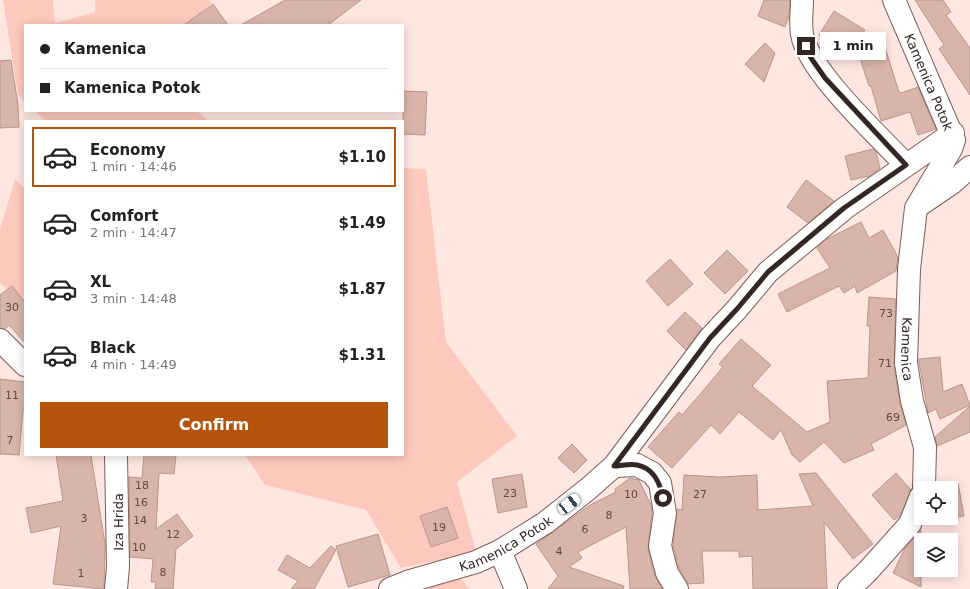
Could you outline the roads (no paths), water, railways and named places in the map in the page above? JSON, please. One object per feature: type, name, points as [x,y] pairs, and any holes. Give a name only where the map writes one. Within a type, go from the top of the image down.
[{"type":"street","points":[[802,0],[802,34],[811,58],[825,78],[906,165]]},
{"type":"street","name":"Kamenica Potok","points":[[390,589],[410,581],[476,562],[500,551],[545,523],[588,489],[614,466],[710,338],[768,272],[844,208],[953,133],[894,0]]},
{"type":"street","name":"Kamenica","points":[[924,481],[925,447],[912,401],[906,363],[909,269],[916,208],[951,149],[954,140],[953,133]]},
{"type":"street","points":[[916,208],[952,183],[970,167]]},
{"type":"street","points":[[0,340],[24,364]]},
{"type":"street","name":"Iza Hrida","points":[[116,456],[118,568],[116,589]]},
{"type":"street","points":[[614,466],[637,465],[652,473],[660,483],[665,513],[660,546],[667,572],[677,589]]},
{"type":"street","points":[[849,589],[867,572],[910,524],[914,514]]},
{"type":"street","points":[[500,551],[516,589]]}]
